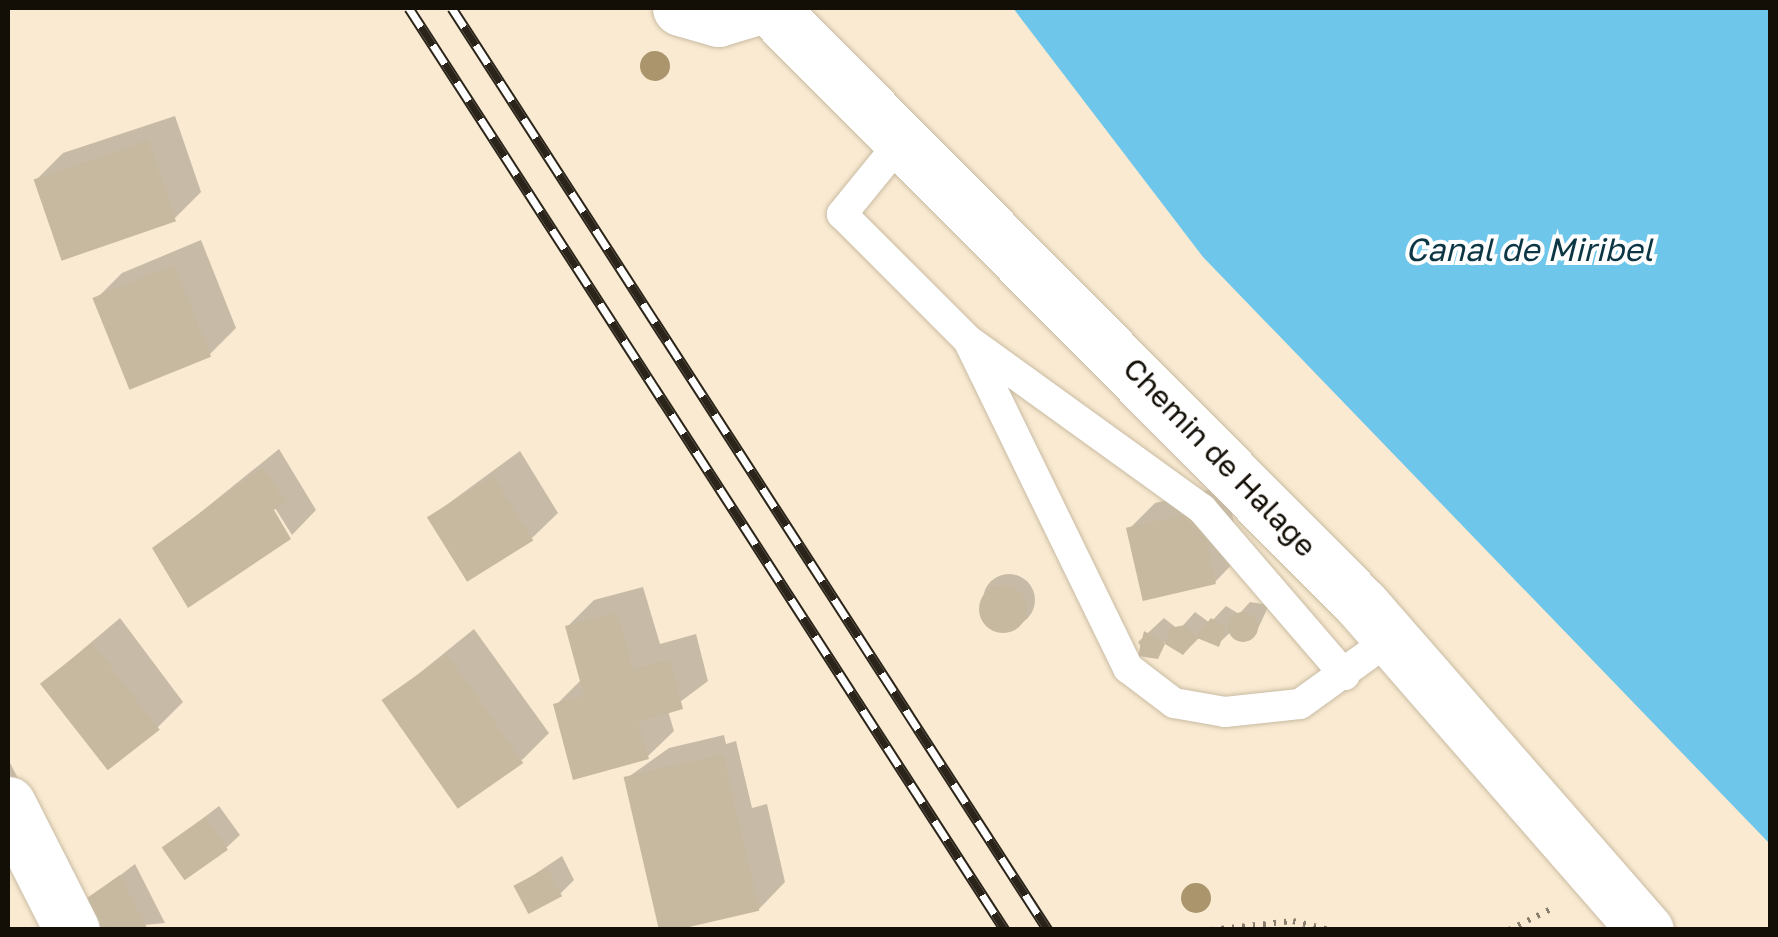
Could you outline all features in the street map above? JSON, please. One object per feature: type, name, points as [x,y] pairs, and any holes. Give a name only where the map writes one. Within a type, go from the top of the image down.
[{"type":"street","points":[[680,8],[718,19],[755,8]]},
{"type":"street","name":"Chemin de Halage","points":[[770,8],[904,139],[1390,639],[1646,930]]},
{"type":"street","points":[[8,804],[72,930]]},
{"type":"lane","points":[[904,139],[842,214],[968,340],[1202,509],[1345,675]]},
{"type":"lane","points":[[968,340],[1128,668],[1174,703],[1225,712],[1300,704],[1390,639]]},
{"type":"path","points":[[1211,930],[1293,922],[1328,930]]},
{"type":"water","name":"Canal de Miribel","points":[[1013,8],[1770,8],[1770,844],[1203,257]]},
{"type":"building","points":[[148,140],[176,221],[62,261],[34,179]]},
{"type":"building","points":[[174,265],[211,357],[129,390],[92,298]]},
{"type":"building","points":[[263,467],[286,503],[274,510],[291,539],[188,608],[152,548]]},
{"type":"building","points":[[493,476],[533,540],[467,582],[427,517]]},
{"type":"building","points":[[1199,511],[1216,584],[1143,601],[1126,528]]},
{"type":"building","points":[[1003,585],[1020,592],[1027,609],[1020,626],[1003,633],[986,626],[979,609],[986,592]]},
{"type":"building","points":[[617,612],[633,669],[670,659],[683,709],[638,722],[649,759],[573,780],[553,704],[584,696],[565,626]]},
{"type":"building","points":[[1243,612],[1254,616],[1258,627],[1254,638],[1243,642],[1232,638],[1228,627],[1232,616]]},
{"type":"building","points":[[1211,618],[1226,628],[1219,647],[1197,638],[1183,655],[1165,644],[1158,659],[1138,656],[1144,631],[1165,643],[1170,628],[1185,625],[1196,636]]},
{"type":"building","points":[[92,643],[160,730],[108,770],[40,684]]},
{"type":"building","points":[[447,654],[523,763],[458,809],[381,700]]},
{"type":"building","points":[[723,754],[759,911],[676,930],[659,930],[624,777]]},
{"type":"building","points":[[205,817],[228,850],[185,880],[162,847]]},
{"type":"building","points":[[547,868],[562,896],[528,914],[513,886]]},
{"type":"building","points":[[120,875],[148,930],[89,930],[77,905]]},
{"type":"railway","points":[[409,8],[1005,930]]},
{"type":"railway","points":[[452,8],[1048,930]]}]
